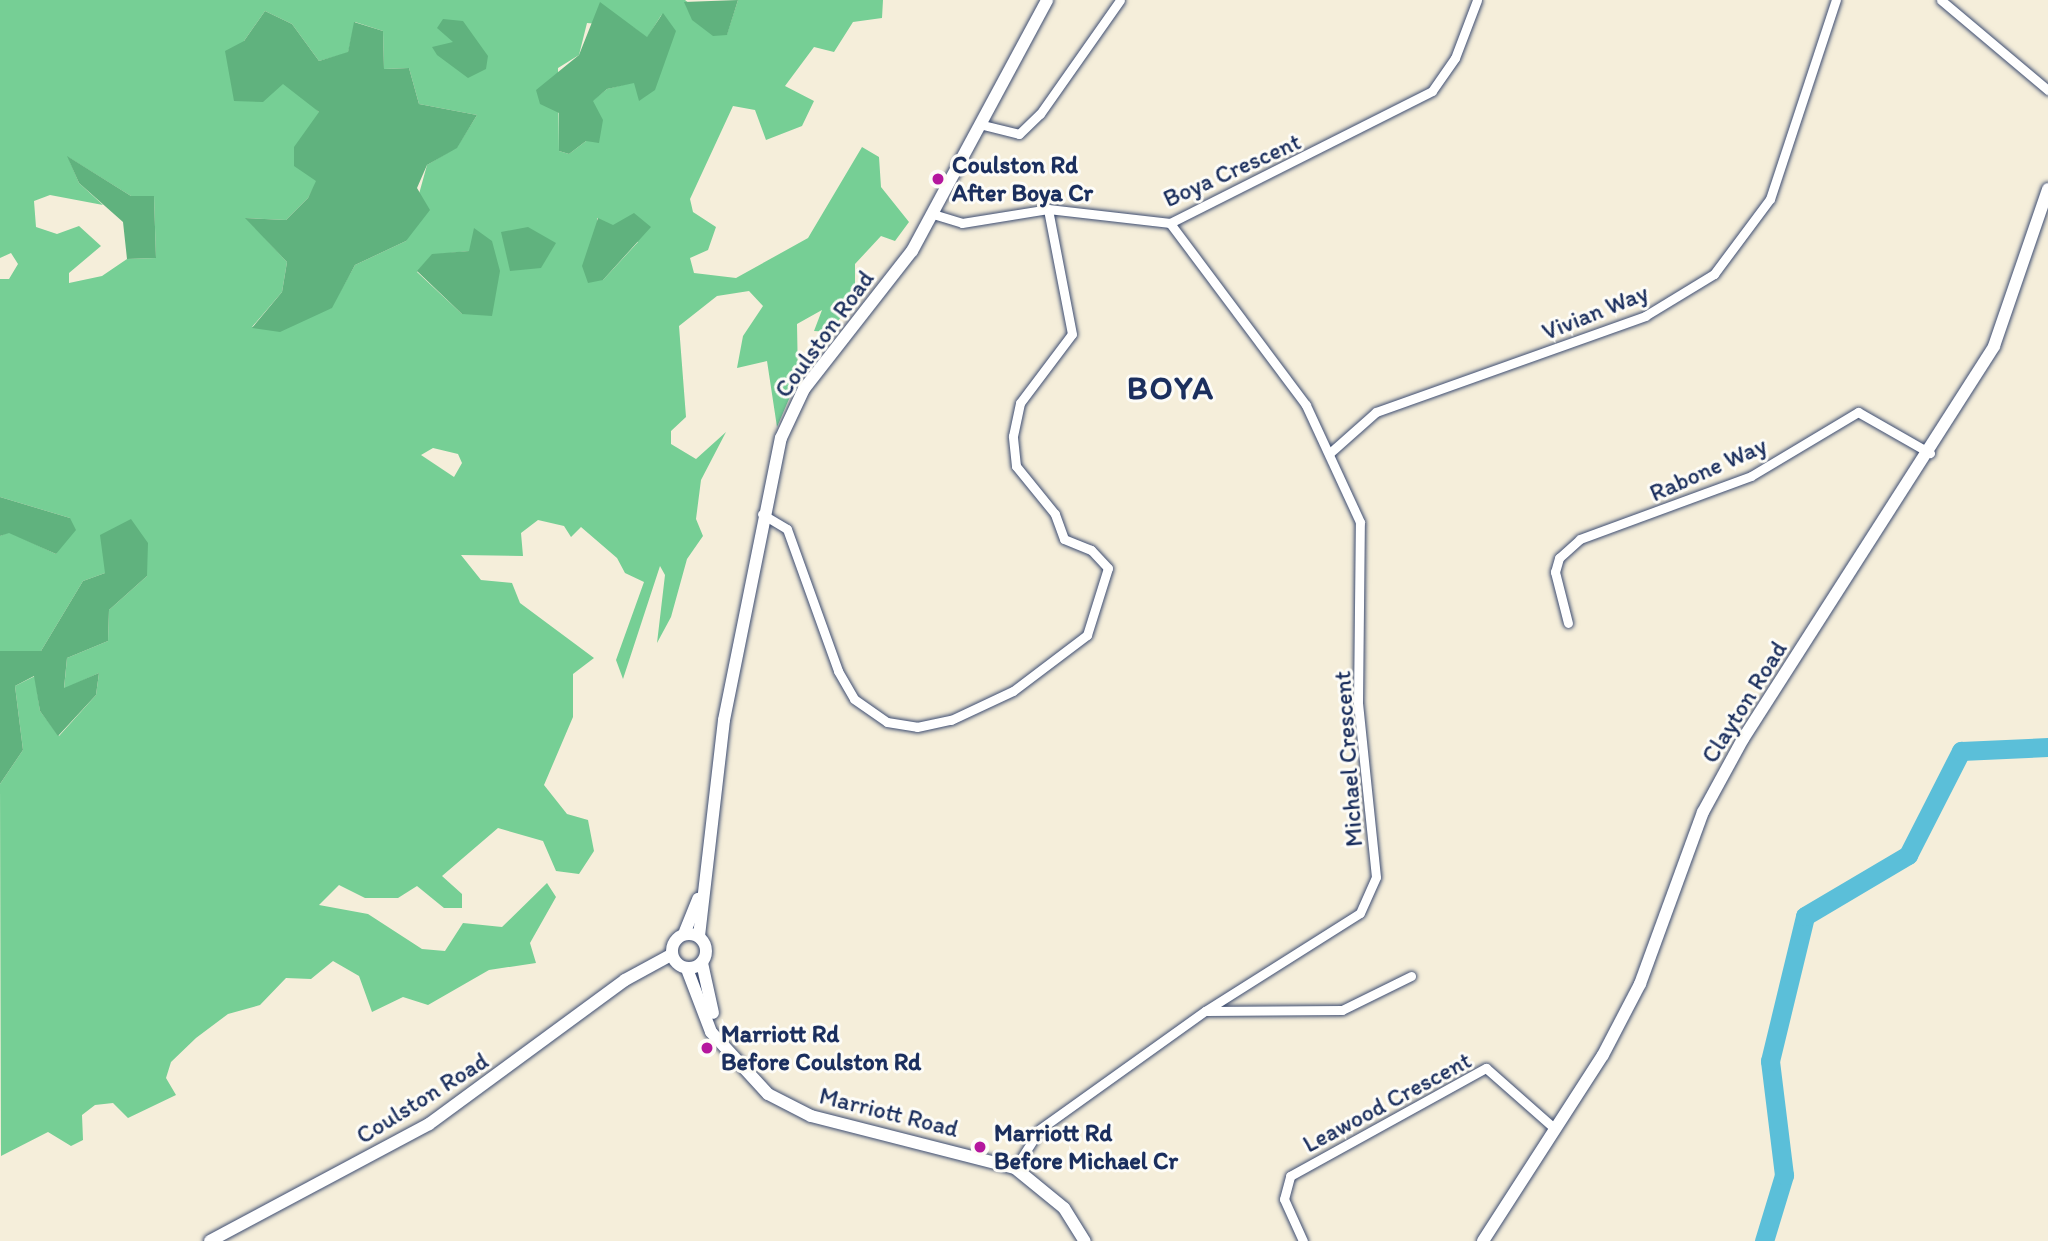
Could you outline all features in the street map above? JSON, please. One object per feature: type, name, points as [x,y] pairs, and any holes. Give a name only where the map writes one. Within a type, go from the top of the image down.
[{"type":"street","name":"Coulston Road","points":[[699,936],[701,893],[724,720],[762,514],[780,438],[804,390],[933,214],[983,125],[1047,0]]},
{"type":"street","points":[[983,125],[1019,134],[1040,114],[1120,0]]},
{"type":"street","name":"Boya Crescent","points":[[933,214],[962,223],[1048,209],[1170,223],[1432,91],[1455,58],[1477,0]]},
{"type":"street","name":"Vivian Way","points":[[1331,452],[1376,412],[1645,316],[1714,274],[1770,199],[1836,0]]},
{"type":"street","points":[[1941,0],[2048,90]]},
{"type":"street","name":"Clayton Road","points":[[1483,1241],[1553,1127],[1603,1055],[1640,984],[1688,847],[1743,739],[1930,453],[1994,346],[2048,190]]},
{"type":"street","points":[[762,514],[787,529],[849,690],[887,722],[917,727],[951,720],[1013,691],[1087,635],[1108,568],[1091,550],[1064,539],[1055,514],[1017,466],[1013,436],[1020,403],[1073,334],[1048,209]]},
{"type":"street","name":"Michael Crescent","points":[[1015,1168],[1040,1129],[1205,1011],[1360,913],[1376,877],[1358,703],[1360,522],[1331,452],[1306,405],[1170,223]]},
{"type":"street","name":"Rabone Way","points":[[1568,623],[1555,572],[1559,558],[1580,539],[1751,476],[1858,412],[1930,453]]},
{"type":"street","name":"Coulston Road","points":[[684,934],[701,893]]},
{"type":"street","points":[[684,934],[699,936],[706,952],[702,962],[678,962],[674,942],[684,934]]},
{"type":"street","name":"Coulston Road","points":[[210,1241],[429,1124],[642,970],[678,962]]},
{"type":"street","name":"Marriott Road","points":[[678,962],[719,1040],[750,1081],[811,1116],[1015,1168],[1064,1208],[1085,1241]]},
{"type":"street","name":"Marriott Road","points":[[702,962],[719,1040]]},
{"type":"street","points":[[1205,1011],[1342,1010],[1411,976]]},
{"type":"street","name":"Leawood Crescent","points":[[1303,1241],[1284,1199],[1290,1176],[1486,1068],[1553,1127]]},
{"type":"green space","points":[[0,0],[685,0],[727,34],[738,0],[883,0],[882,18],[853,22],[834,52],[814,47],[785,86],[814,101],[802,126],[766,140],[755,110],[733,106],[690,199],[693,212],[716,227],[708,250],[690,258],[694,273],[736,278],[808,238],[862,147],[879,157],[881,187],[909,222],[895,241],[881,236],[855,264],[855,298],[830,332],[814,331],[822,310],[797,324],[798,378],[777,427],[767,361],[737,368],[743,336],[763,306],[749,291],[717,296],[679,326],[686,417],[671,431],[671,444],[696,459],[726,432],[701,480],[696,519],[703,536],[687,559],[671,617],[657,643],[665,575],[660,566],[623,679],[616,660],[644,582],[625,573],[617,558],[581,527],[571,537],[564,526],[538,520],[521,533],[523,556],[461,555],[481,580],[512,583],[520,603],[594,658],[573,674],[573,717],[544,785],[567,814],[588,820],[594,851],[579,874],[556,871],[543,841],[498,828],[442,876],[462,894],[462,908],[444,908],[417,886],[398,898],[365,898],[339,885],[319,905],[368,914],[422,949],[445,951],[463,923],[502,927],[547,883],[556,897],[530,943],[536,963],[489,970],[428,1005],[403,997],[372,1012],[359,976],[333,961],[311,979],[286,978],[260,1005],[228,1014],[196,1038],[171,1062],[166,1078],[176,1095],[128,1118],[113,1103],[95,1105],[82,1115],[83,1140],[71,1146],[48,1132],[1,1156],[0,784],[23,750],[15,686],[35,676],[40,711],[59,736],[96,695],[99,673],[64,689],[67,658],[108,641],[109,610],[147,576],[105,573],[83,581],[41,651],[0,651],[0,536],[9,532],[56,554],[70,518],[0,497],[0,279],[9,279],[18,264],[11,253],[0,258]],"holes":[[[265,11],[292,24],[319,61],[348,53],[355,22],[383,31],[384,69],[409,68],[419,104],[477,115],[457,147],[427,165],[406,241],[355,265],[331,308],[252,327],[282,292],[287,262],[246,218],[286,220],[308,198],[317,181],[319,112],[244,41]],[[662,14],[634,82],[607,89],[592,101],[586,141],[569,154],[559,151],[558,68],[579,55],[587,23],[633,27],[647,38]],[[68,157],[131,196],[154,196],[156,258],[127,259],[102,276],[69,283],[69,273],[101,246],[79,226],[57,234],[36,227],[34,201],[50,195],[103,205],[79,183]],[[597,218],[638,242],[603,280]],[[469,251],[462,314],[417,272],[432,255]],[[433,448],[458,454],[462,463],[454,477],[421,455]]]},
{"type":"green space","points":[[738,0],[727,35],[713,36],[692,20],[684,2]]},
{"type":"green space","points":[[600,2],[647,37],[663,13],[676,31],[655,90],[639,101],[634,83],[607,89],[593,101],[603,120],[599,143],[586,141],[569,154],[559,151],[559,113],[540,104],[536,90],[579,55]]},
{"type":"green space","points":[[265,11],[292,24],[319,61],[348,52],[354,22],[383,31],[384,69],[409,68],[419,104],[477,115],[457,148],[427,165],[417,188],[430,210],[406,241],[355,265],[332,308],[280,332],[252,328],[282,292],[287,262],[245,218],[286,220],[308,198],[316,181],[294,166],[294,147],[319,112],[283,84],[263,102],[234,101],[225,51],[244,41]]},
{"type":"green space","points":[[443,19],[463,21],[488,56],[486,69],[468,78],[437,55],[432,47],[453,42],[437,28]]},
{"type":"green space","points":[[67,156],[131,196],[154,196],[156,258],[127,259],[123,222],[79,183]]},
{"type":"green space","points":[[634,213],[651,227],[603,280],[588,283],[582,266],[598,218],[613,225]]},
{"type":"green space","points":[[528,227],[556,243],[541,268],[510,271],[501,232]]},
{"type":"green space","points":[[474,228],[492,241],[500,271],[492,316],[462,314],[417,271],[432,254],[469,251]]},
{"type":"green space","points":[[0,497],[70,518],[76,530],[56,554],[9,533],[0,536]]},
{"type":"green space","points":[[131,519],[148,543],[147,576],[109,610],[108,641],[67,658],[64,688],[99,673],[96,695],[58,736],[40,711],[34,676],[15,686],[23,750],[0,784],[0,651],[41,651],[83,581],[105,573],[100,535]]},
{"type":"waterway","points":[[1764,1241],[1784,1175],[1770,1061],[1805,916],[1908,855],[1961,751],[2048,747]]},
{"type":"place","name":"Coulston Rd After Boya Cr","points":[[938,179]]},
{"type":"place","name":"Marriott Rd Before Coulston Rd","points":[[707,1048]]},
{"type":"place","name":"Marriott Rd Before Michael Cr","points":[[980,1147]]},
{"type":"district","name":"BOYA","points":[[1171,388]]}]
